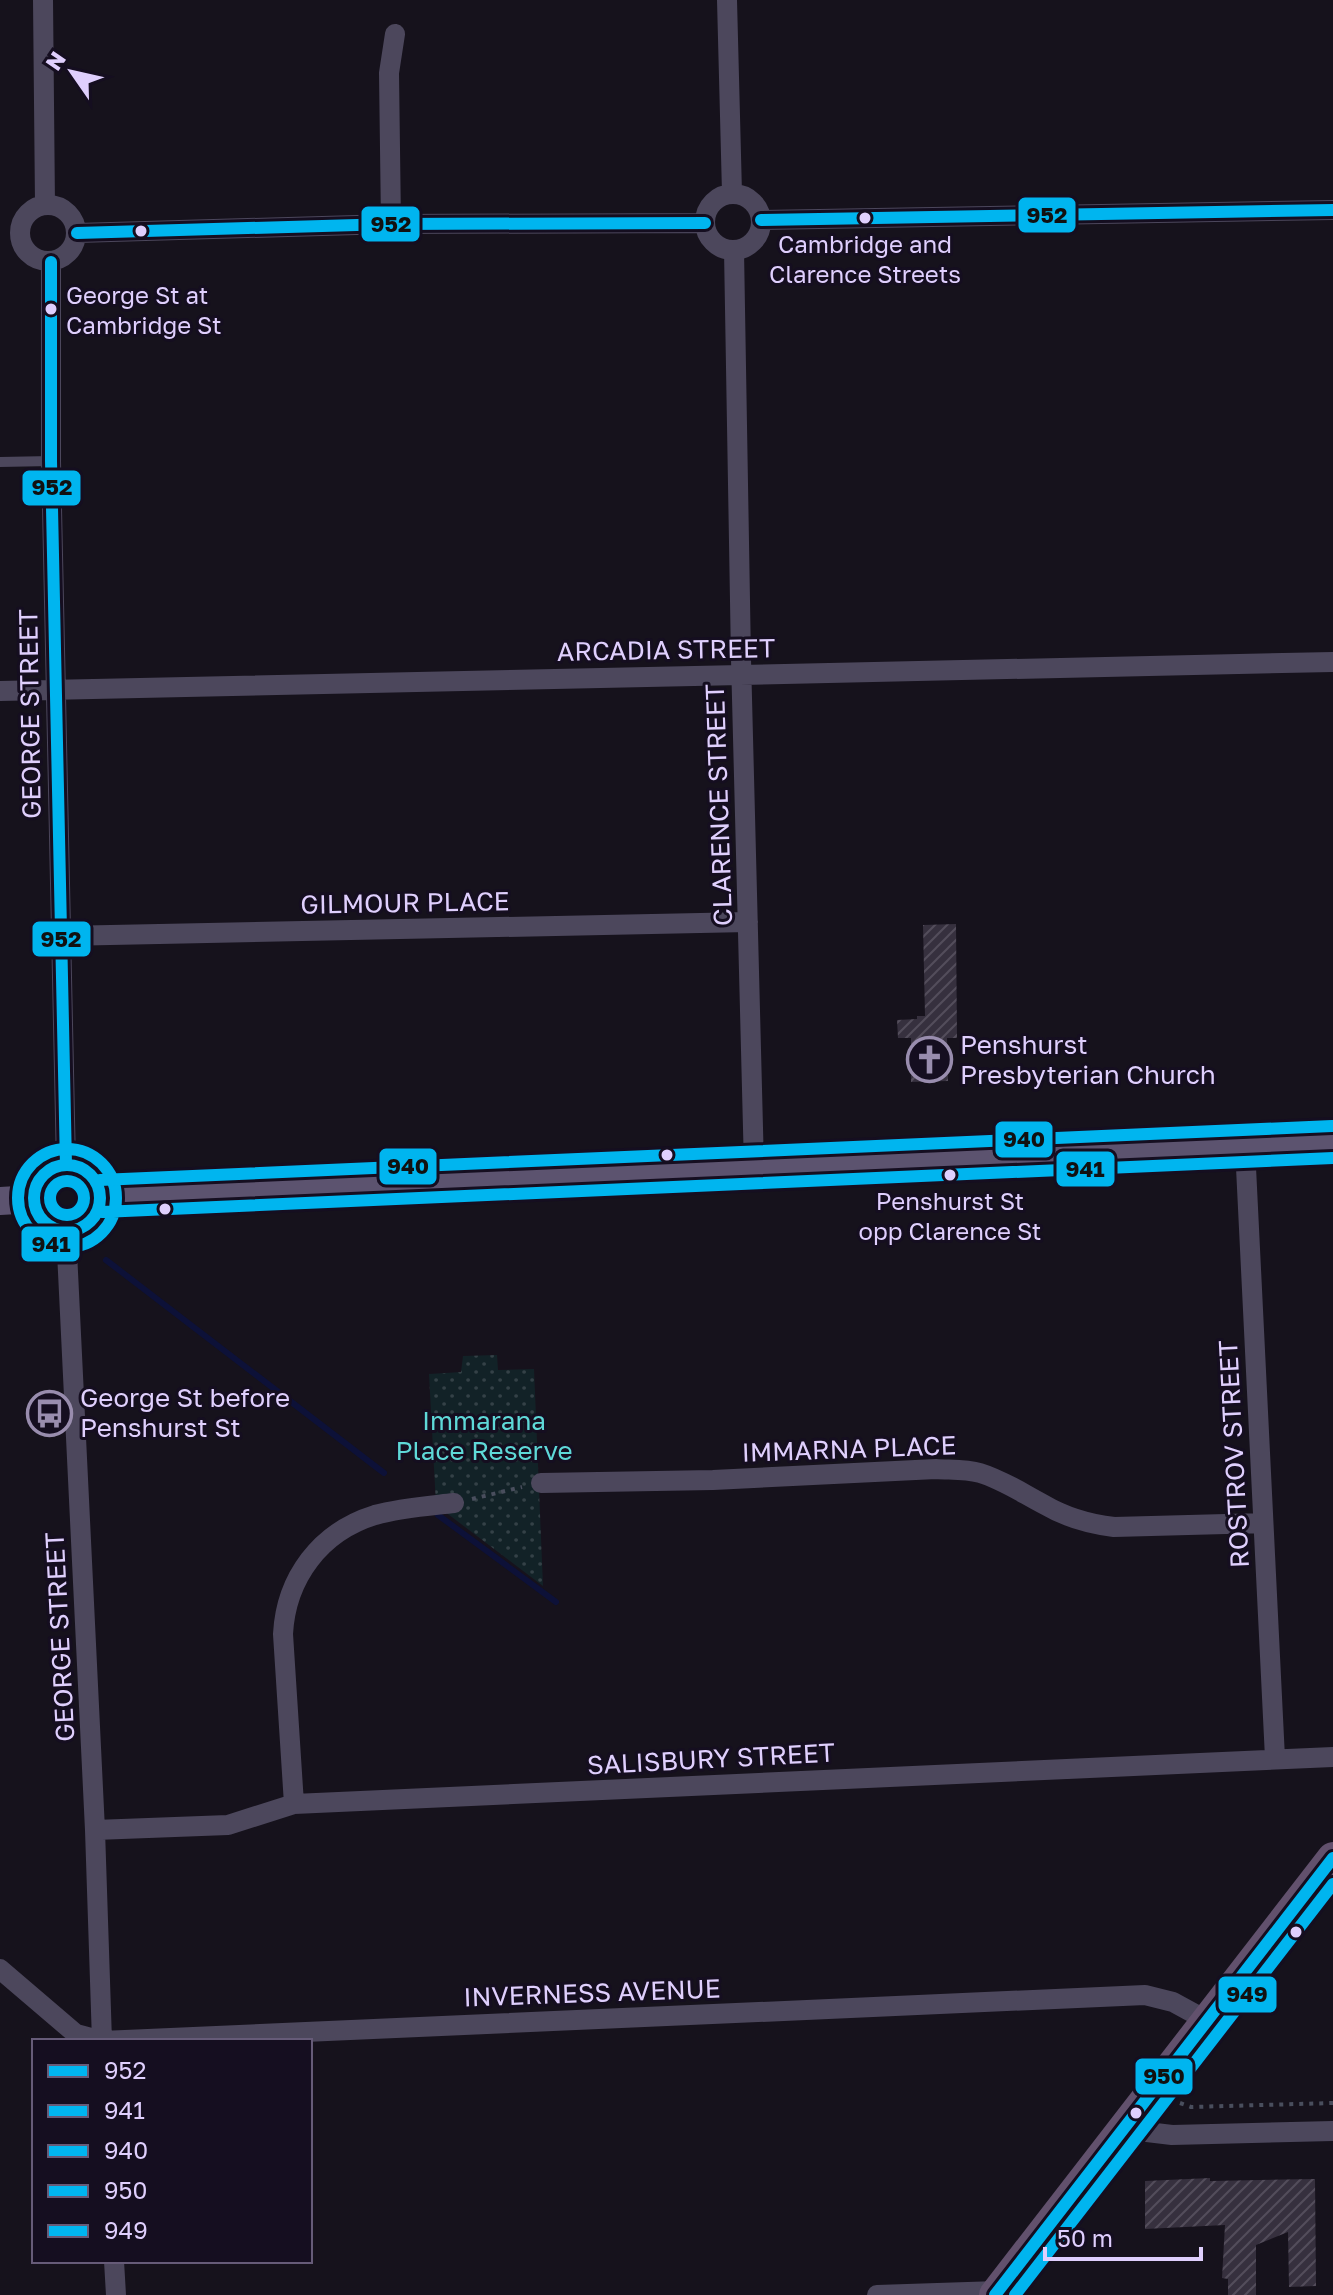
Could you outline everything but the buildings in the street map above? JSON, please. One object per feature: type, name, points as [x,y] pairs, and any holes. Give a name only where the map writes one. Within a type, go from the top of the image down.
[{"type":"main road","points":[[101,1196],[1333,1142]]},
{"type":"main road","points":[[66,1165],[76,1166],[93,1177],[101,1196],[95,1217],[77,1230],[66,1231],[48,1225],[36,1209],[34,1199],[36,1189],[47,1172],[66,1165]]},
{"type":"main road","points":[[0,1201],[34,1199]]},
{"type":"main road","points":[[997,2293],[1333,1858]]},
{"type":"street","points":[[43,0],[45,205]]},
{"type":"street","points":[[727,0],[732,193]]},
{"type":"street","points":[[391,224],[389,73],[395,34]]},
{"type":"street","points":[[732,193],[741,194],[755,204],[761,220],[760,229],[750,244],[734,250],[717,245],[706,232],[705,223],[709,206],[715,199],[732,193]]},
{"type":"street","points":[[45,205],[64,210],[71,217],[77,233],[65,256],[51,262],[32,257],[9,236],[19,230],[32,209],[45,205]]},
{"type":"street","points":[[761,220],[1333,210]]},
{"type":"street","points":[[77,233],[391,224],[705,223]]},
{"type":"street","name":"CLARENCE STREET","points":[[734,250],[754,1167]]},
{"type":"street","name":"GEORGE STREET","points":[[51,262],[51,461],[66,1165]]},
{"type":"street","name":"ARCADIA STREET","points":[[0,691],[1333,662]]},
{"type":"street","name":"GILMOUR PLACE","points":[[62,936],[748,922]]},
{"type":"street","name":"ROSTROV STREET","points":[[1245,1147],[1275,1758]]},
{"type":"street","name":"GEORGE STREET","points":[[66,1231],[102,2039]]},
{"type":"street","name":"IMMARNA PLACE","points":[[541,1483],[936,1469],[969,1471],[1005,1483],[1063,1514],[1098,1525],[1263,1523]]},
{"type":"street","points":[[294,1804],[283,1634],[286,1607],[295,1581],[319,1550],[352,1525],[376,1515],[454,1503]]},
{"type":"street","name":"SALISBURY STREET","points":[[95,1830],[228,1825],[294,1804],[1333,1757]]},
{"type":"street","name":"INVERNESS AVENUE","points":[[0,1969],[76,2034],[95,2039]]},
{"type":"street","name":"INVERNESS AVENUE","points":[[147,2039],[1145,1995],[1173,2002],[1206,2020]]},
{"type":"street","points":[[1128,2123],[1147,2132],[1172,2135],[1333,2131]]},
{"type":"street","points":[[114,2263],[116,2295]]},
{"type":"street","points":[[877,2295],[997,2293]]},
{"type":"lane","points":[[0,462],[51,461]]},
{"type":"path","points":[[454,1503],[541,1483]]},
{"type":"path","points":[[1180,2103],[1191,2107],[1333,2103]]},
{"type":"green space","name":"Immarana Place Reserve","points":[[497,1355],[498,1370],[534,1369],[543,1586],[436,1505],[429,1374],[461,1372],[463,1356]]},
{"type":"waterway","points":[[106,1260],[384,1473]]},
{"type":"waterway","points":[[438,1515],[556,1602]]},
{"type":"transit line","name":"952","points":[[761,220],[1333,210]]},
{"type":"transit line","name":"952","points":[[77,233],[391,224],[705,223]]},
{"type":"transit line","name":"952","points":[[51,262],[51,461],[66,1165]]},
{"type":"transit line","name":"940","points":[[100,1180],[1332,1126]]},
{"type":"transit line","name":"941","points":[[67,1149],[94,1157],[108,1171],[116,1198],[108,1225],[94,1239],[67,1247],[40,1239],[26,1225],[18,1198],[26,1171],[40,1157],[67,1149]]},
{"type":"transit line","name":"941","points":[[102,1212],[1333,1158]]},
{"type":"transit line","name":"952","points":[[67,1165],[80,1168],[90,1175],[97,1185],[100,1198],[97,1211],[90,1221],[80,1228],[67,1231],[54,1228],[44,1221],[37,1211],[34,1198],[37,1185],[44,1175],[54,1168],[67,1165]]},
{"type":"transit line","name":"940","points":[[67,1181],[79,1186],[84,1198],[79,1210],[67,1215],[55,1210],[50,1198],[55,1186],[67,1181]]},
{"type":"transit line","name":"950","points":[[995,2295],[1333,1858]]},
{"type":"transit line","name":"949","points":[[1015,2295],[1333,1884]]},
{"type":"place","name":"Cambridge and Clarence Streets","points":[[865,218]]},
{"type":"place","name":"George St at Cambridge St","points":[[51,309]]},
{"type":"place","name":"Penshurst Presbyterian Church","points":[[929,1060]]},
{"type":"place","name":"Penshurst St opp Clarence St","points":[[950,1175]]},
{"type":"place","name":"George St before Penshurst St","points":[[49,1413]]}]
